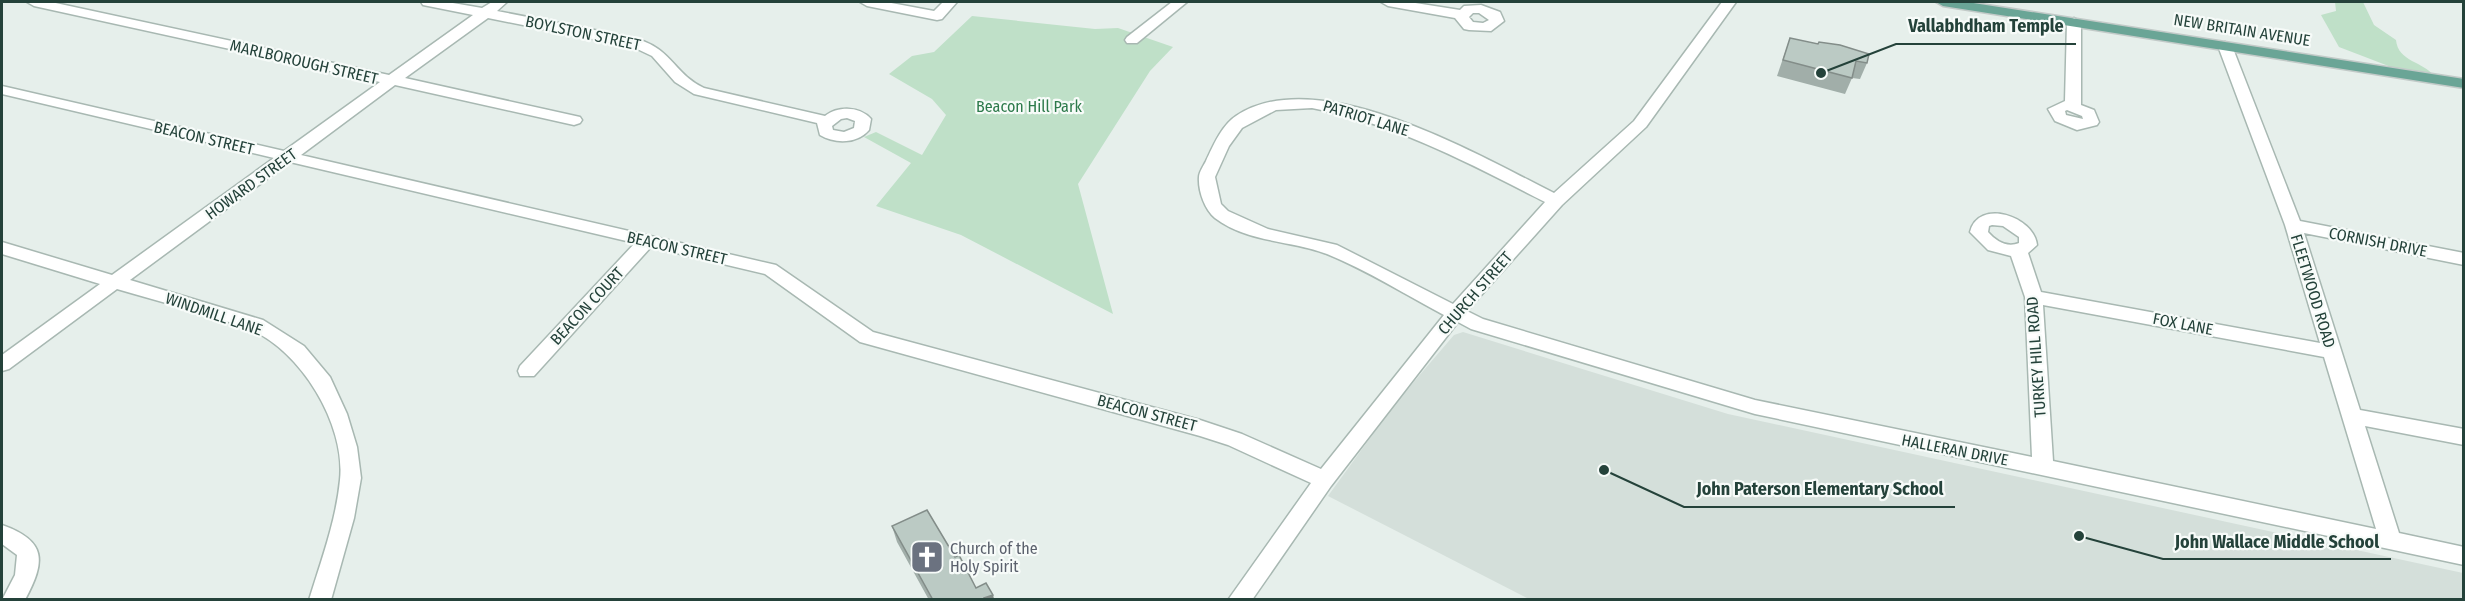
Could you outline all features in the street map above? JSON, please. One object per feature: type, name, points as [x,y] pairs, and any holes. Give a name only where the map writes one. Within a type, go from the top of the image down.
[{"type":"main road","name":"NEW BRITAIN AVENUE","points":[[1943,2],[2463,84]]},
{"type":"street","name":"MARLBOROUGH STREET","points":[[34,2],[391,82],[574,120]]},
{"type":"street","name":"BOYLSTON STREET","points":[[428,2],[630,41],[650,48],[663,58],[682,84],[699,91],[827,121]]},
{"type":"street","name":"HOWARD STREET","points":[[2,364],[500,2]]},
{"type":"street","points":[[867,2],[937,16],[950,2]]},
{"type":"street","points":[[1132,40],[1180,2]]},
{"type":"street","points":[[1388,2],[1461,15]]},
{"type":"street","name":"CHURCH STREET","points":[[1239,600],[1324,480],[1456,312],[1556,201],[1640,124],[1729,2]]},
{"type":"street","points":[[2073,105],[2074,22]]},
{"type":"street","name":"FLEETWOOD ROAD","points":[[2225,45],[2293,225],[2390,540]]},
{"type":"street","name":"BEACON STREET","points":[[2,90],[770,269],[792,280],[845,325],[867,337],[1200,428],[1235,439],[1324,480]]},
{"type":"street","name":"PATRIOT LANE","points":[[1456,312],[1331,249],[1263,234],[1222,215],[1213,206],[1207,177],[1231,131],[1242,118],[1284,103],[1312,101],[1342,107],[1410,130],[1556,201]]},
{"type":"street","name":"CORNISH DRIVE","points":[[2293,225],[2463,259]]},
{"type":"street","name":"BEACON COURT","points":[[527,371],[647,241]]},
{"type":"street","name":"WINDMILL LANE","points":[[2,248],[257,326],[297,351],[323,382],[347,447],[351,478],[344,518],[320,600]]},
{"type":"street","name":"TURKEY HILL ROAD","points":[[2018,250],[2034,297],[2043,466]]},
{"type":"street","name":"FOX LANE","points":[[2034,297],[2333,352]]},
{"type":"street","name":"HALLERAN DRIVE","points":[[1456,312],[1477,324],[1549,348],[1755,407],[1931,446],[2043,466],[2463,556]]},
{"type":"street","points":[[2353,416],[2463,437]]},
{"type":"street","points":[[2,534],[27,548],[30,563],[22,587],[13,600]]},
{"type":"shaded area","points":[[1463,332],[1728,414],[2463,573],[2463,599],[1529,599],[1328,496],[1394,405],[1454,335]]},
{"type":"green space","points":[[2335,2],[2363,2],[2374,25],[2396,40],[2401,53],[2434,76],[2399,70],[2339,47],[2321,15],[2336,11]]},
{"type":"green space","name":"Beacon Hill Park","points":[[972,16],[1095,29],[1118,28],[1173,47],[1150,71],[1078,184],[1113,314],[961,235],[876,206],[911,163],[864,137],[876,132],[922,155],[946,115],[932,99],[889,74],[912,56],[934,52]]},
{"type":"building","points":[[1790,38],[1818,44],[1819,42],[1840,45],[1869,54],[1867,63],[1856,61],[1852,78],[1783,60]]},
{"type":"building","name":"Church of the Holy Spirit","points":[[927,510],[955,557],[959,555],[976,588],[986,583],[993,595],[984,598],[985,600],[933,600],[892,526]]},
{"type":"place","name":"Vallabhdham Temple","points":[[1821,73]]},
{"type":"place","name":"John Paterson Elementary School","points":[[1604,470]]},
{"type":"place","name":"John Wallace Middle School","points":[[2079,536]]},
{"type":"place","name":"Church of the Holy Spirit","points":[[927,557]]}]
